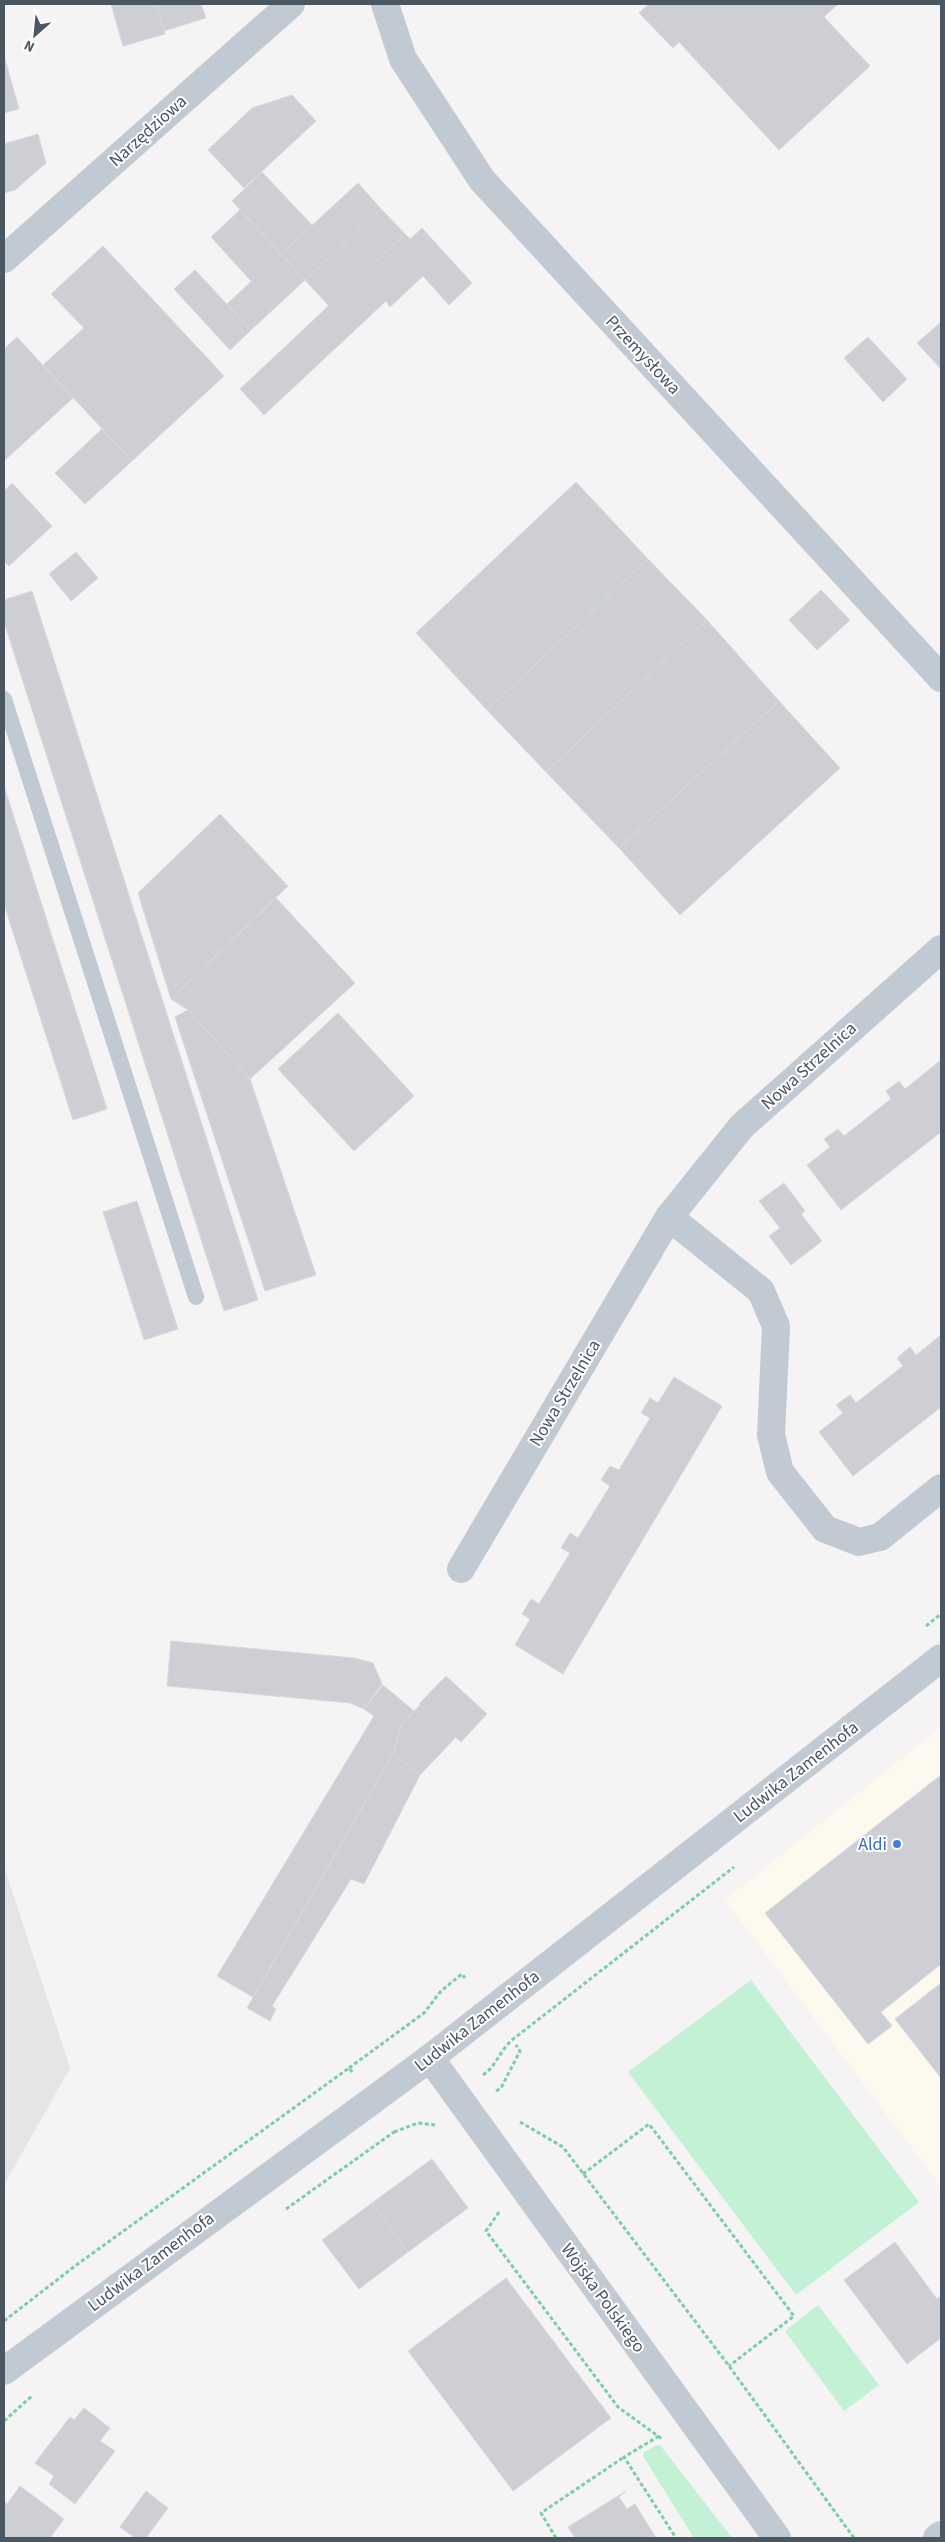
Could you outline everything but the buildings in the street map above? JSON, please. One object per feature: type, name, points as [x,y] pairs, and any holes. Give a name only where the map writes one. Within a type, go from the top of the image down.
[{"type":"street","name":"Narzędziowa","points":[[4,259],[291,4]]},
{"type":"street","name":"Przemysłowa","points":[[385,4],[403,58],[482,180],[941,678]]},
{"type":"street","name":"Nowa Strzelnica","points":[[461,1569],[669,1217],[742,1126],[941,949]]},
{"type":"street","points":[[669,1217],[761,1290],[776,1326],[772,1435],[780,1472],[825,1529],[859,1542],[880,1537],[941,1488]]},
{"type":"street","name":"Ludwika Zamenhofa","points":[[4,2372],[430,2058],[941,1658]]},
{"type":"street","name":"Wojska Polskiego","points":[[430,2058],[777,2538]]},
{"type":"street","points":[[937,2538],[941,2535]]},
{"type":"lane","points":[[4,699],[196,1297]]},
{"type":"path","points":[[4,2321],[76,2266],[424,2013],[441,1991],[462,1974],[465,1978]]},
{"type":"path","points":[[492,2094],[500,2088],[520,2051],[516,2045]]},
{"type":"path","points":[[349,2068],[355,2076]]},
{"type":"path","points":[[496,2091],[501,2099]]},
{"type":"path","points":[[518,2121],[563,2148],[729,2366],[854,2538]]},
{"type":"path","points":[[394,2132],[418,2123],[437,2126]]},
{"type":"path","points":[[583,2174],[649,2124],[794,2316],[729,2366]]},
{"type":"path","points":[[500,2210],[486,2231],[618,2407],[664,2441]]},
{"type":"path","points":[[556,2538],[541,2513],[624,2457],[659,2436]]},
{"type":"path","points":[[624,2457],[676,2538]]},
{"type":"shaded area","points":[[941,1727],[941,2187],[725,1900]]},
{"type":"shaded area","points":[[4,1866],[70,2068],[4,2185]]},
{"type":"green space","points":[[751,1980],[919,2202],[796,2295],[628,2072]]},
{"type":"green space","points":[[818,2305],[879,2385],[844,2411],[785,2331]]},
{"type":"green space","points":[[660,2445],[732,2538],[694,2538],[643,2456],[643,2453]]},
{"type":"place","name":"Aldi","points":[[897,1844]]}]
